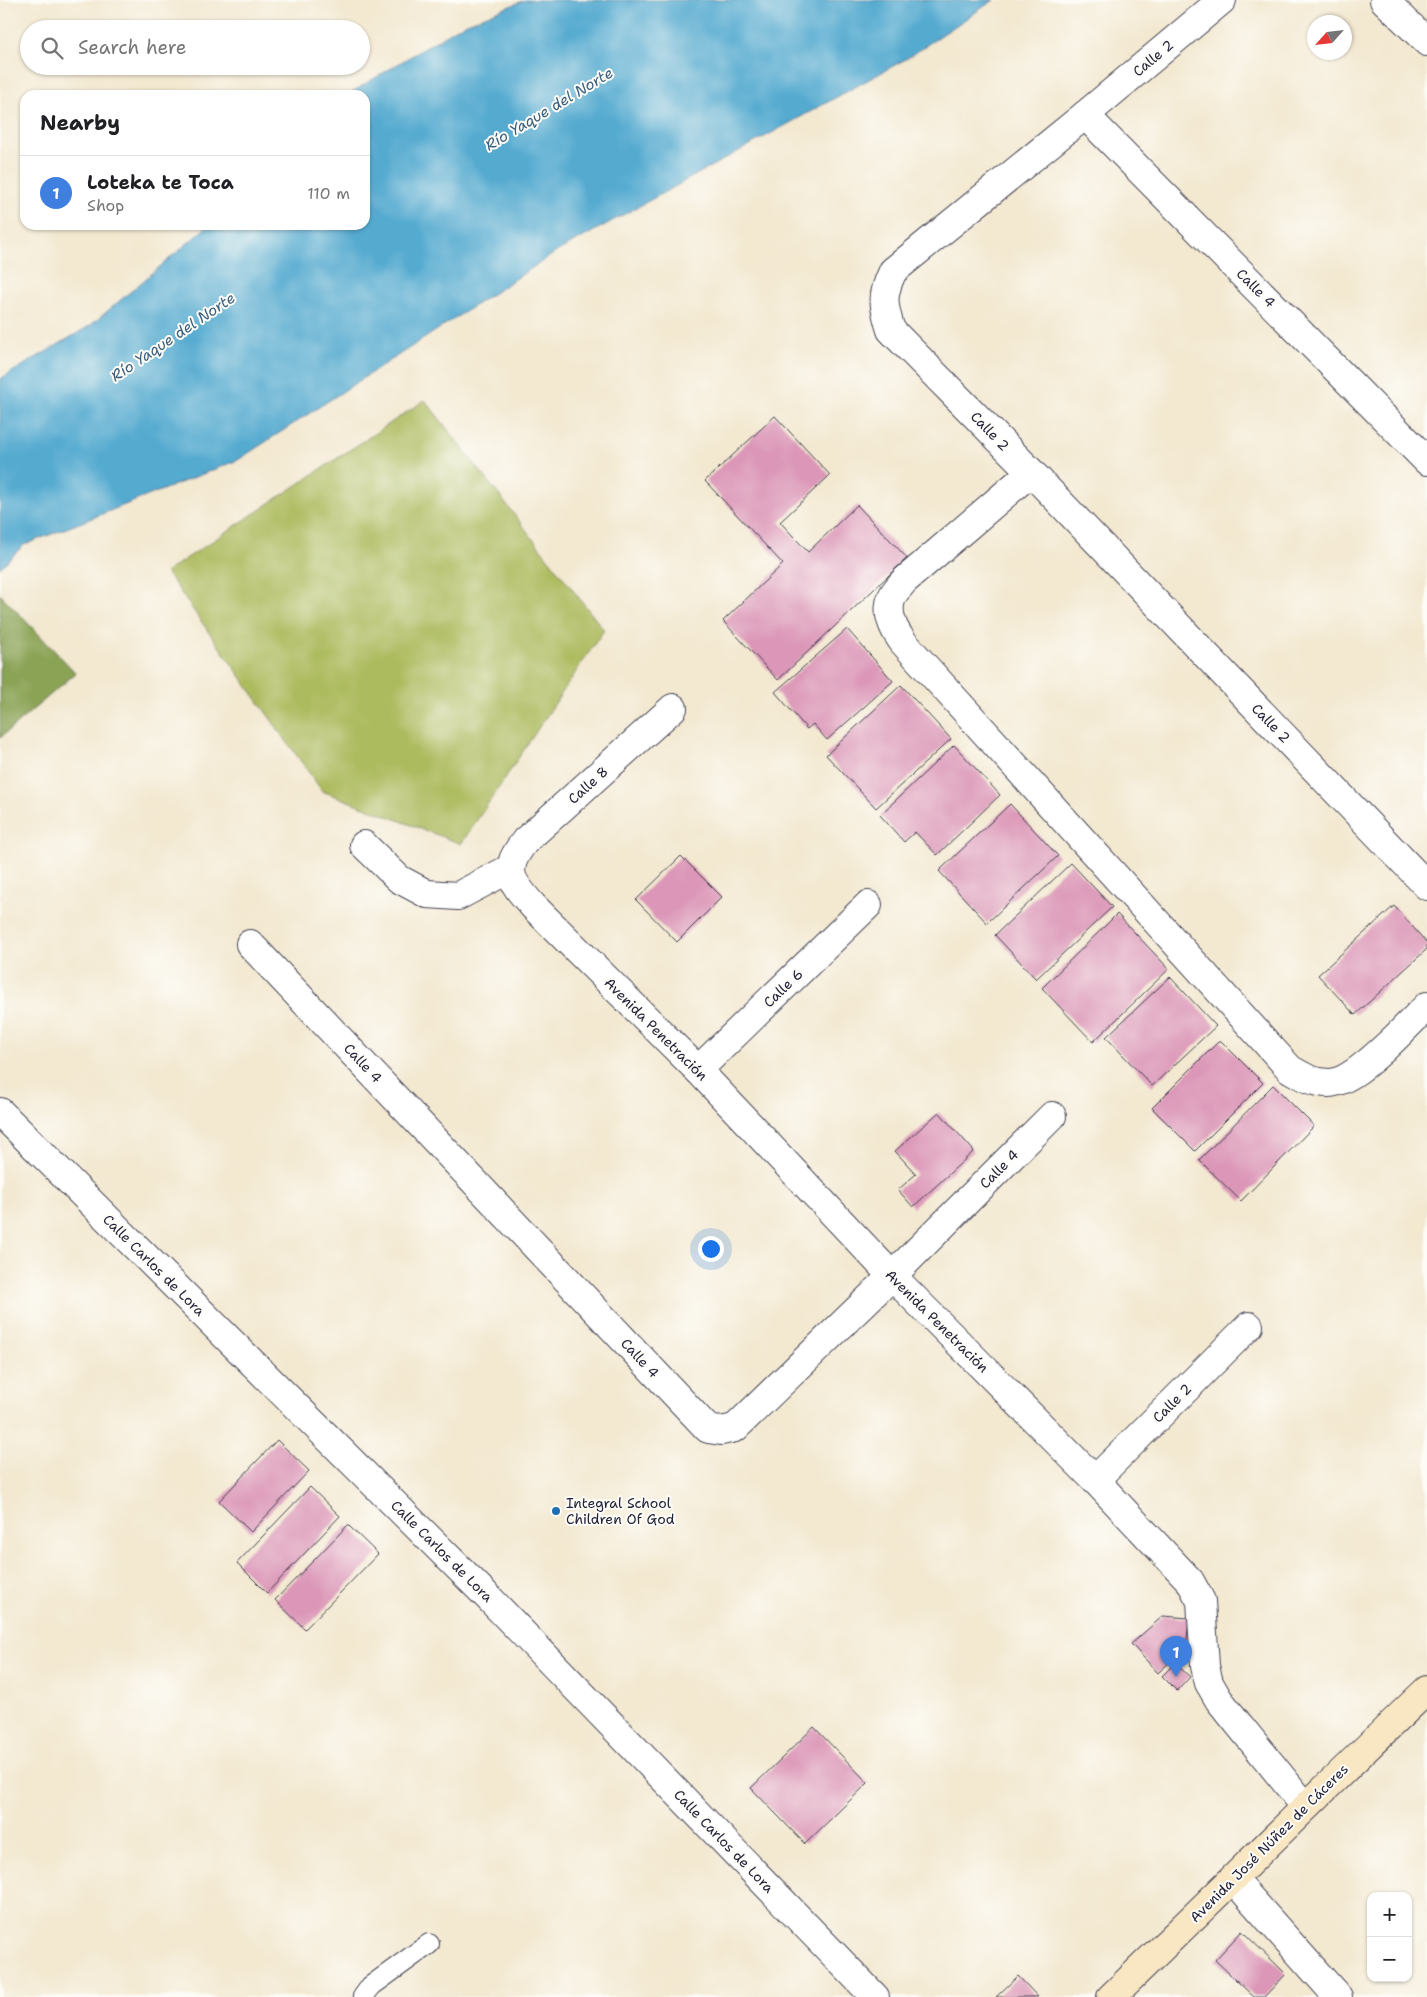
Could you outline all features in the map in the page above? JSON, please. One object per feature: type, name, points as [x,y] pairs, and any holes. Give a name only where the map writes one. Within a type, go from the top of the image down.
[{"type":"main road","name":"Avenida José Núñez de Cáceres","points":[[1111,1997],[1233,1879],[1305,1806],[1427,1690]]},
{"type":"street","name":"Calle 2","points":[[1222,0],[1085,115],[910,255],[893,271],[885,288],[883,304],[891,330],[1031,472],[1427,886]]},
{"type":"street","points":[[1384,0],[1427,42]]},
{"type":"street","name":"Calle 4","points":[[1085,115],[1427,461]]},
{"type":"street","points":[[1031,472],[904,581],[892,598],[890,612],[894,629],[898,636],[1290,1069],[1307,1080],[1330,1083],[1348,1078],[1427,1006]]},
{"type":"street","name":"Calle 8","points":[[511,868],[514,855],[525,841],[673,708]]},
{"type":"street","points":[[364,845],[399,879],[427,894],[458,896],[511,868]]},
{"type":"street","name":"Avenida Penetración","points":[[511,868],[514,884],[533,906],[698,1070],[892,1276],[1095,1480],[1190,1580],[1201,1601],[1205,1666],[1209,1683],[1219,1700],[1305,1806]]},
{"type":"street","name":"Calle 6","points":[[698,1070],[868,905]]},
{"type":"street","name":"Calle 4","points":[[250,944],[708,1428],[721,1431],[735,1428],[892,1276],[1052,1116]]},
{"type":"street","name":"Calle Carlos de Lora","points":[[0,1112],[486,1595],[875,1997]]},
{"type":"street","name":"Calle 2","points":[[1095,1480],[1249,1326]]},
{"type":"street","points":[[1233,1879],[1338,1997]]},
{"type":"lane","points":[[362,1997],[371,1986],[429,1944]]},
{"type":"green space","points":[[425,400],[604,630],[461,844],[322,791],[166,572]]},
{"type":"green space","points":[[0,594],[76,673],[0,738]]},
{"type":"water","name":"Río Yaque del Norte","points":[[525,0],[994,0],[904,60],[558,251],[238,460],[24,545],[0,568],[0,379],[91,325],[203,230],[370,230],[370,90],[355,90],[462,25]]},
{"type":"building","points":[[775,416],[830,475],[780,522],[808,552],[857,505],[907,558],[778,680],[723,621],[783,564],[705,481]]},
{"type":"building","points":[[847,629],[893,681],[827,740],[813,724],[807,729],[775,692]]},
{"type":"building","points":[[901,685],[951,739],[876,808],[826,755]]},
{"type":"building","points":[[954,745],[1000,795],[937,855],[915,832],[904,842],[880,815]]},
{"type":"building","points":[[1010,804],[1058,856],[987,923],[939,871]]},
{"type":"building","points":[[681,856],[722,897],[677,942],[636,900]]},
{"type":"building","points":[[1071,863],[1112,907],[1036,979],[995,935]]},
{"type":"building","points":[[1394,906],[1427,943],[1427,949],[1355,1015],[1318,975]]},
{"type":"building","points":[[1117,914],[1169,969],[1093,1042],[1042,988]]},
{"type":"building","points":[[1170,977],[1216,1026],[1152,1086],[1106,1037]]},
{"type":"building","points":[[1220,1040],[1263,1083],[1195,1151],[1152,1108]]},
{"type":"building","points":[[1273,1085],[1314,1126],[1241,1201],[1199,1160]]},
{"type":"building","points":[[939,1112],[974,1151],[913,1207],[898,1190],[916,1174],[895,1151]]},
{"type":"building","points":[[277,1440],[309,1471],[251,1532],[219,1501]]},
{"type":"building","points":[[310,1487],[340,1516],[267,1593],[237,1563]]},
{"type":"building","points":[[348,1525],[378,1554],[305,1629],[275,1600]]},
{"type":"building","points":[[1163,1616],[1189,1618],[1186,1647],[1158,1673],[1131,1644]]},
{"type":"building","points":[[1175,1663],[1190,1677],[1177,1691],[1162,1676]]},
{"type":"building","points":[[814,1727],[868,1783],[805,1844],[751,1788]]},
{"type":"building","points":[[1242,1931],[1286,1974],[1264,1997],[1254,1997],[1215,1960]]},
{"type":"building","points":[[1018,1976],[1038,1997],[996,1997]]},
{"type":"place","name":"Integral School Children Of God","points":[[556,1511]]},
{"type":"place","name":"Loteka te Toca","points":[[1176,1677]]}]
